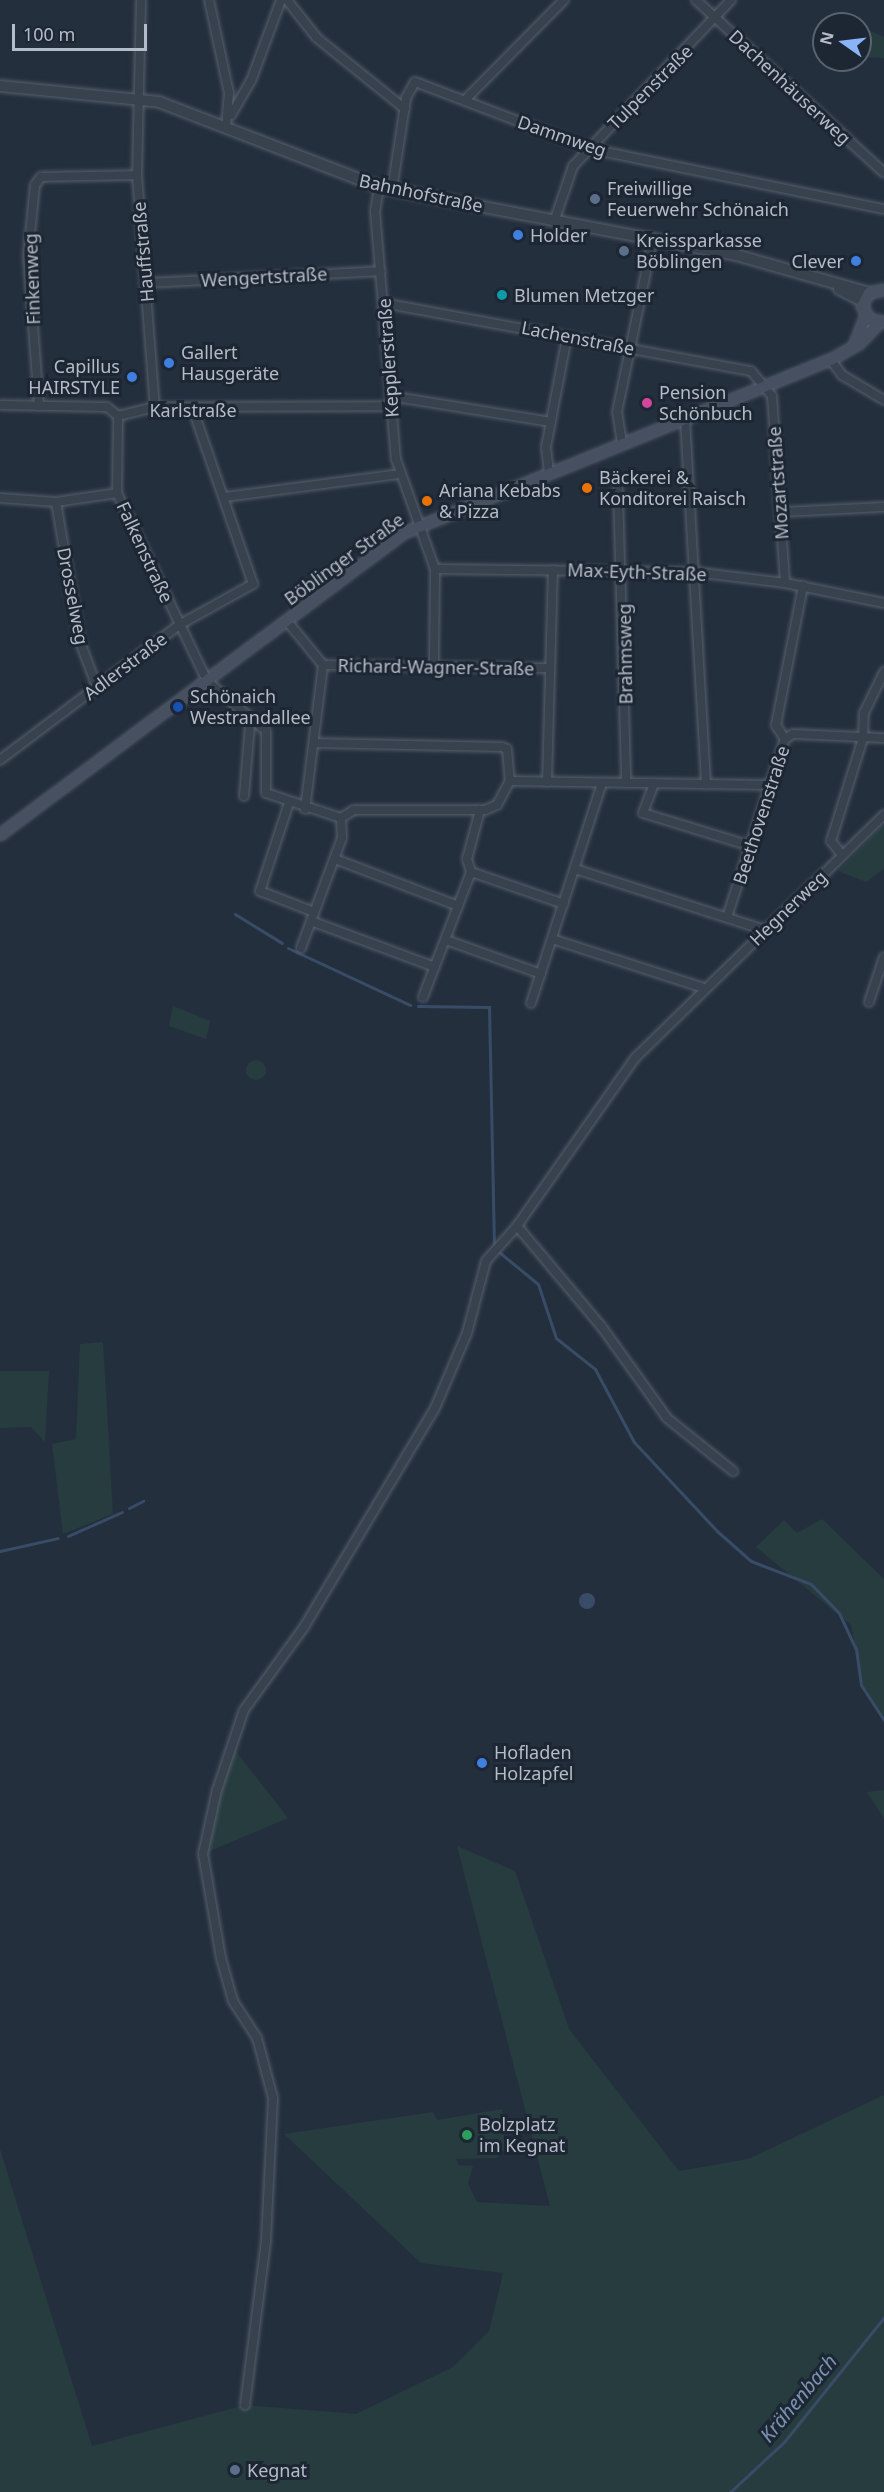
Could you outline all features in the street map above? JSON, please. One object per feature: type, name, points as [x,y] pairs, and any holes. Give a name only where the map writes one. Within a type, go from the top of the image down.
[{"type":"main road","points":[[851,348],[866,316],[866,297],[883,289]]},
{"type":"main road","points":[[866,316],[882,323]]},
{"type":"main road","name":"Böblinger Straße","points":[[0,835],[417,526],[831,360],[851,348],[882,323]]},
{"type":"street","name":"Hauffstraße","points":[[141,0],[135,98],[137,175],[155,406]]},
{"type":"street","points":[[209,0],[230,93],[227,122]]},
{"type":"street","points":[[227,122],[250,81],[281,0]]},
{"type":"street","points":[[286,0],[317,38],[405,109],[392,190]]},
{"type":"street","points":[[465,100],[564,0]]},
{"type":"street","name":"Dachenhäuserweg","points":[[696,0],[884,173]]},
{"type":"street","name":"Tulpenstraße","points":[[555,219],[573,166],[717,20],[731,0]]},
{"type":"street","name":"Dammweg","points":[[405,109],[415,82],[591,149],[884,209]]},
{"type":"street","name":"Bahnhofstraße","points":[[0,86],[135,98],[227,122],[379,187],[653,238],[815,277],[866,297]]},
{"type":"street","name":"Finkenweg","points":[[39,406],[28,255],[35,185],[41,177],[137,175]]},
{"type":"street","name":"Kepplerstraße","points":[[379,187],[375,211],[390,406],[400,474],[417,526]]},
{"type":"street","points":[[622,443],[616,422],[653,238]]},
{"type":"street","name":"Wengertstraße","points":[[146,283],[381,270]]},
{"type":"street","name":"Lachenstraße","points":[[383,303],[751,371],[767,385]]},
{"type":"street","points":[[549,472],[545,453],[567,337]]},
{"type":"street","points":[[831,360],[842,375],[884,400]]},
{"type":"street","name":"Mozartstraße","points":[[767,385],[781,512],[785,583]]},
{"type":"street","points":[[390,396],[551,422]]},
{"type":"street","points":[[0,405],[106,407],[118,416]]},
{"type":"street","name":"Karlstraße","points":[[118,416],[155,406],[193,410],[390,406]]},
{"type":"street","points":[[193,410],[225,497],[400,474]]},
{"type":"street","name":"Falkenstraße","points":[[118,416],[117,493],[207,681]]},
{"type":"street","points":[[685,419],[706,784]]},
{"type":"street","name":"Brahmsweg","points":[[618,489],[624,572],[626,783]]},
{"type":"street","points":[[0,498],[56,502],[117,493]]},
{"type":"street","name":"Adlerstraße","points":[[0,760],[179,625],[255,580],[225,497]]},
{"type":"street","name":"Drosselweg","points":[[56,502],[80,642],[97,687]]},
{"type":"street","points":[[781,512],[884,507]]},
{"type":"street","points":[[417,526],[435,570],[434,666]]},
{"type":"street","name":"Max-Eyth-Straße","points":[[435,570],[694,572],[802,585],[884,603]]},
{"type":"street","points":[[547,782],[553,570]]},
{"type":"street","points":[[785,739],[776,725],[802,585]]},
{"type":"street","points":[[287,621],[322,665],[305,809]]},
{"type":"street","name":"Richard-Wagner-Straße","points":[[322,665],[550,668]]},
{"type":"street","points":[[842,855],[831,841],[863,738],[864,713],[884,672]]},
{"type":"street","points":[[207,681],[260,722],[267,741],[264,787],[272,797],[305,809],[341,818],[354,810],[480,810],[497,805],[510,781],[507,749],[502,747],[314,743]]},
{"type":"street","points":[[244,796],[250,724]]},
{"type":"street","name":"Beethovenstraße","points":[[727,917],[785,739],[884,738]]},
{"type":"street","points":[[510,781],[769,785]]},
{"type":"street","points":[[531,1003],[602,783]]},
{"type":"street","points":[[654,784],[643,813],[750,846]]},
{"type":"street","points":[[289,803],[260,891],[313,916],[435,967]]},
{"type":"street","points":[[423,996],[471,872],[467,860],[480,810]]},
{"type":"street","name":"Hegnerweg","points":[[245,2405],[266,2241],[273,2098],[257,2038],[233,2001],[221,1958],[205,1879],[206,1835],[244,1710],[304,1627],[407,1457],[450,1374],[481,1293],[486,1261],[517,1226],[608,1094],[691,1000],[884,815]]},
{"type":"street","points":[[301,948],[342,838],[341,818]]},
{"type":"street","points":[[335,858],[459,906]]},
{"type":"street","points":[[575,869],[765,930]]},
{"type":"street","points":[[471,872],[564,904]]},
{"type":"street","points":[[552,939],[704,988]]},
{"type":"street","points":[[446,940],[541,974]]},
{"type":"street","points":[[869,1002],[884,957]]},
{"type":"street","points":[[517,1226],[601,1326],[667,1418],[733,1471]]},
{"type":"green space","points":[[872,32],[884,37],[884,58],[872,58]]},
{"type":"green space","points":[[884,824],[884,869],[866,882],[838,871]]},
{"type":"green space","points":[[173,1006],[210,1021],[206,1039],[169,1026]]},
{"type":"green space","points":[[256,1060],[263,1063],[266,1070],[263,1077],[256,1080],[249,1077],[246,1070],[249,1063]]},
{"type":"green space","points":[[103,1342],[113,1514],[63,1534],[52,1444],[76,1439],[80,1344]]},
{"type":"green space","points":[[0,1371],[49,1371],[45,1442],[31,1427],[0,1428]]},
{"type":"green space","points":[[822,1519],[884,1579],[884,1716],[863,1687],[851,1625],[756,1547],[784,1520],[797,1533]]},
{"type":"green space","points":[[231,1745],[288,1818],[203,1854]]},
{"type":"green space","points":[[884,1790],[884,1819],[867,1792]]},
{"type":"green space","points":[[457,1846],[515,1871],[569,2029],[679,2171],[748,2159],[884,2095],[884,2492],[0,2492],[0,2149],[92,2446],[245,2405],[356,2414],[453,2367],[489,2331],[503,2273],[421,2263],[284,2134],[433,2112],[437,2120],[502,2109],[505,2149],[497,2158],[456,2159],[459,2165],[473,2166],[468,2184],[477,2202],[550,2206]]},
{"type":"water","points":[[584,1593],[590,1593],[595,1601],[593,1607],[584,1609],[579,1604],[579,1598]]},
{"type":"waterway","points":[[235,914],[282,943]]},
{"type":"waterway","points":[[288,948],[410,1005]]},
{"type":"waterway","points":[[418,1006],[489,1007],[494,1244]]},
{"type":"waterway","points":[[499,1252],[538,1284],[556,1338],[595,1369],[634,1442],[717,1531],[751,1561],[811,1584],[839,1613],[856,1649],[861,1685],[884,1720]]},
{"type":"waterway","points":[[129,1508],[143,1501]]},
{"type":"waterway","points":[[68,1536],[122,1512]]},
{"type":"waterway","points":[[0,1551],[58,1538]]},
{"type":"waterway","name":"Krähenbach","points":[[730,2492],[784,2442],[884,2317]]},
{"type":"place","name":"Freiwillige Feuerwehr Schönaich","points":[[595,199]]},
{"type":"place","name":"Holder","points":[[518,235]]},
{"type":"place","name":"Kreissparkasse Böblingen","points":[[624,251]]},
{"type":"place","name":"Clever","points":[[856,261]]},
{"type":"place","name":"Blumen Metzger","points":[[502,295]]},
{"type":"place","name":"Gallert Hausgeräte","points":[[169,363]]},
{"type":"place","name":"Capillus HAIRSTYLE","points":[[132,377]]},
{"type":"place","name":"Pension Schönbuch","points":[[647,403]]},
{"type":"place","name":"Bäckerei & Konditorei Raisch","points":[[587,488]]},
{"type":"place","name":"Ariana Kebabs & Pizza","points":[[427,501]]},
{"type":"place","name":"Schönaich Westrandallee","points":[[178,707]]},
{"type":"place","name":"Hofladen Holzapfel","points":[[482,1763]]},
{"type":"place","name":"Bolzplatz im Kegnat","points":[[467,2135]]},
{"type":"place","name":"Kegnat","points":[[235,2470]]}]
